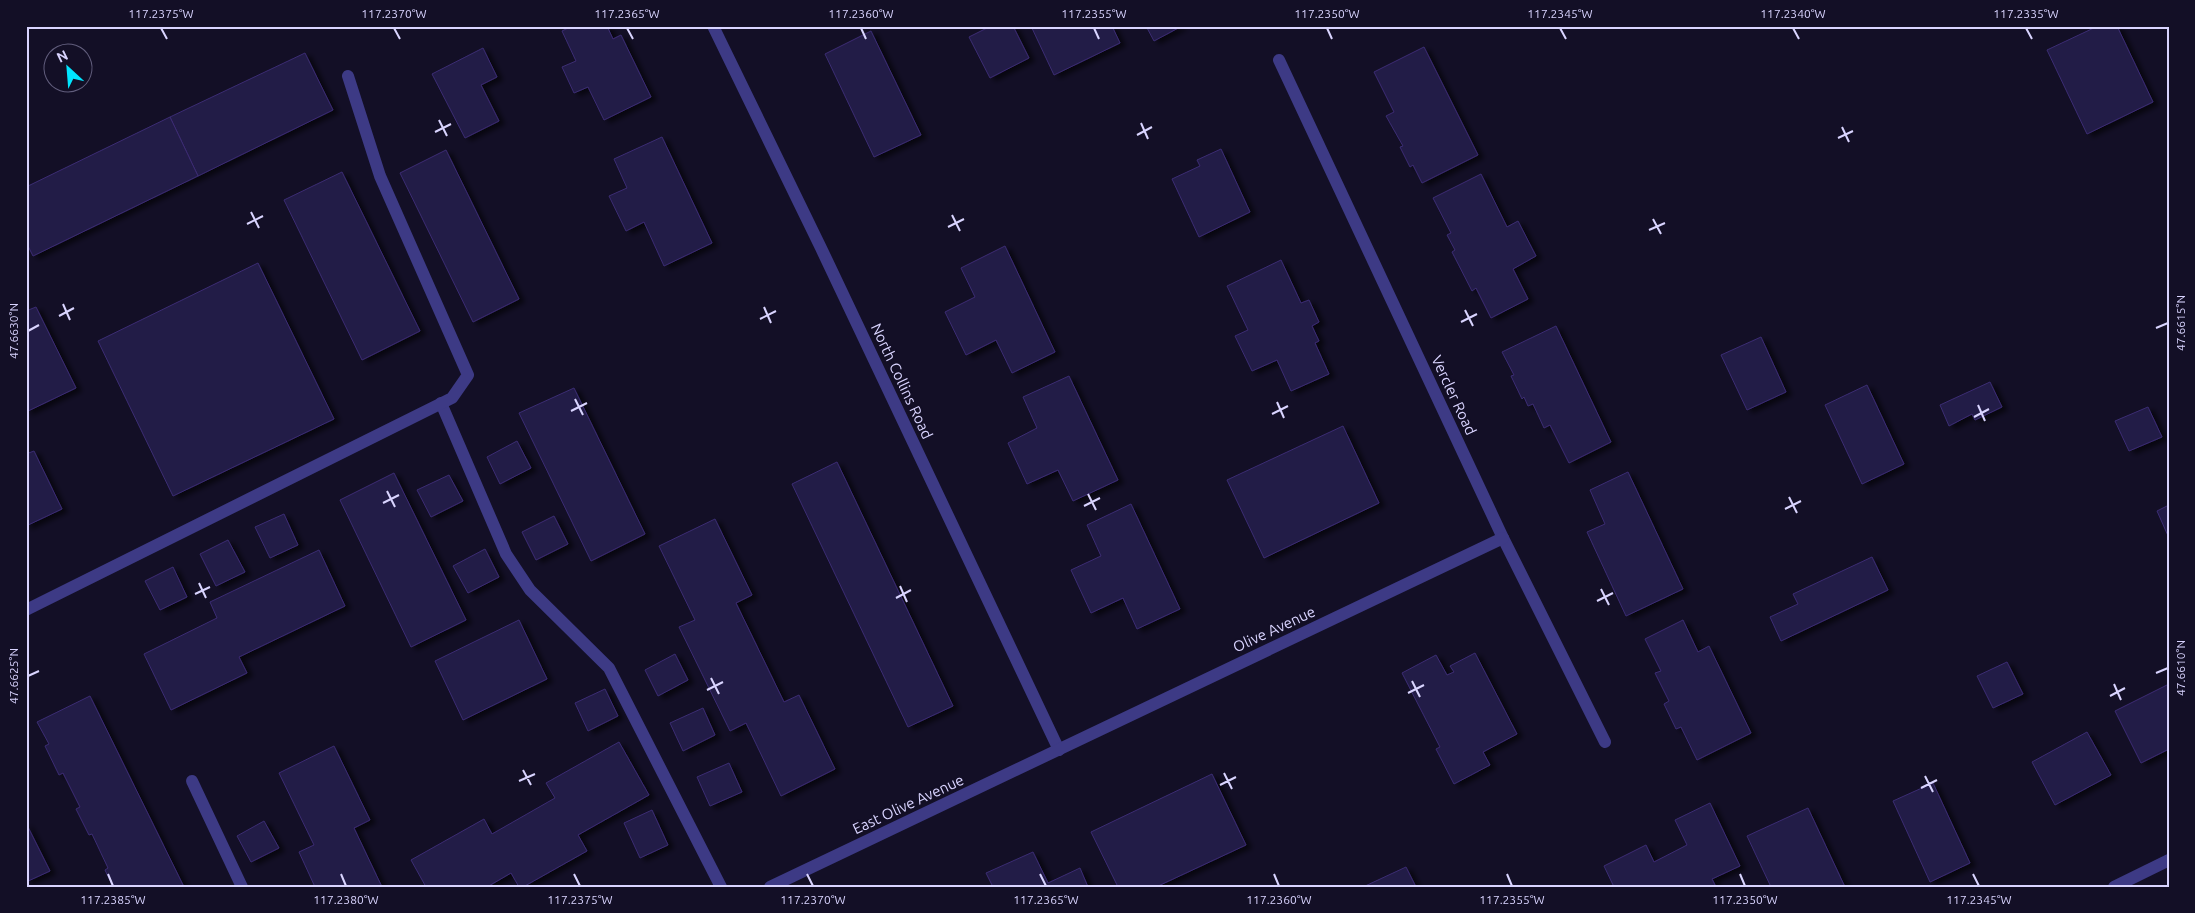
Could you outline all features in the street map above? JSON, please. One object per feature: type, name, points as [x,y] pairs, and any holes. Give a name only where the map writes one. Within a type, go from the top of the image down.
[{"type":"street","name":"North Collins Road","points":[[713,26],[1059,750]]},
{"type":"street","name":"Vercler Road","points":[[1279,60],[1503,538],[1605,742]]},
{"type":"street","points":[[26,610],[452,398],[468,375],[380,176],[348,76]]},
{"type":"street","points":[[440,404],[506,554],[530,590],[609,668],[721,887]]},
{"type":"street","name":"Olive Avenue","points":[[1059,750],[1503,538]]},
{"type":"street","name":"East Olive Avenue","points":[[770,887],[1059,750]]},
{"type":"street","points":[[192,781],[242,887]]},
{"type":"street","points":[[2114,887],[2169,860]]},
{"type":"building","points":[[572,26],[607,26],[613,39],[621,35],[651,97],[604,120],[588,87],[574,93],[562,67],[576,61],[562,31]]},
{"type":"building","points":[[991,26],[1013,26],[1029,58],[990,78],[969,37]]},
{"type":"building","points":[[1031,26],[1112,26],[1120,43],[1054,75]]},
{"type":"building","points":[[1146,26],[1182,26],[1154,41]]},
{"type":"building","points":[[2098,26],[2117,26],[2153,102],[2087,134],[2047,50]]},
{"type":"building","points":[[871,31],[921,135],[874,157],[825,54]]},
{"type":"building","points":[[1424,47],[1478,155],[1422,183],[1413,165],[1410,167],[1400,147],[1403,146],[1386,116],[1394,112],[1374,72]]},
{"type":"building","points":[[483,48],[497,77],[481,85],[499,121],[465,138],[432,74]]},
{"type":"building","points":[[305,53],[333,110],[198,176],[170,117]]},
{"type":"building","points":[[170,117],[198,176],[33,256],[26,242],[26,187]]},
{"type":"building","points":[[662,137],[712,243],[664,266],[644,222],[626,231],[609,196],[627,188],[614,159]]},
{"type":"building","points":[[1221,149],[1250,212],[1199,237],[1172,179],[1200,166],[1197,160]]},
{"type":"building","points":[[446,150],[519,299],[473,322],[400,173]]},
{"type":"building","points":[[342,172],[420,331],[362,360],[284,200]]},
{"type":"building","points":[[1481,174],[1507,227],[1518,221],[1536,256],[1513,269],[1528,299],[1491,318],[1476,288],[1472,291],[1452,252],[1455,250],[1447,235],[1451,233],[1433,198]]},
{"type":"building","points":[[1005,246],[1055,352],[1012,373],[996,340],[966,355],[945,312],[975,297],[961,268]]},
{"type":"building","points":[[1281,260],[1301,303],[1309,300],[1319,322],[1312,326],[1319,341],[1315,343],[1329,374],[1291,391],[1277,360],[1252,371],[1235,336],[1248,330],[1227,286]]},
{"type":"building","points":[[258,263],[334,419],[173,496],[98,341]]},
{"type":"building","points":[[36,307],[76,388],[26,412],[26,311]]},
{"type":"building","points":[[1556,326],[1611,442],[1569,463],[1550,425],[1544,428],[1533,404],[1528,406],[1524,397],[1522,399],[1511,376],[1514,375],[1502,352]]},
{"type":"building","points":[[1761,337],[1786,392],[1747,410],[1721,355]]},
{"type":"building","points":[[1069,376],[1118,480],[1073,501],[1058,470],[1027,484],[1008,443],[1037,428],[1023,397]]},
{"type":"building","points":[[1990,382],[2002,407],[1975,420],[1972,414],[1949,426],[1940,405]]},
{"type":"building","points":[[1867,385],[1904,464],[1862,484],[1825,405]]},
{"type":"building","points":[[574,388],[645,534],[591,561],[519,413]]},
{"type":"building","points":[[2148,407],[2162,437],[2129,451],[2115,421]]},
{"type":"building","points":[[1343,426],[1379,503],[1264,558],[1227,480]]},
{"type":"building","points":[[517,441],[531,468],[500,484],[487,457]]},
{"type":"building","points":[[34,451],[62,509],[26,526],[26,454]]},
{"type":"building","points":[[837,462],[953,706],[908,727],[792,484]]},
{"type":"building","points":[[1628,472],[1683,589],[1626,616],[1587,532],[1605,524],[1590,490]]},
{"type":"building","points":[[394,473],[466,620],[411,647],[340,500]]},
{"type":"building","points":[[449,475],[463,501],[431,517],[417,490]]},
{"type":"building","points":[[1131,504],[1180,609],[1137,629],[1123,598],[1091,613],[1071,570],[1101,556],[1087,525]]},
{"type":"building","points":[[2169,505],[2169,538],[2157,511]]},
{"type":"building","points":[[284,514],[298,545],[270,558],[255,527]]},
{"type":"building","points":[[554,516],[568,544],[536,560],[522,532]]},
{"type":"building","points":[[715,519],[752,595],[736,603],[784,702],[799,695],[835,769],[781,796],[746,723],[730,731],[679,627],[695,620],[659,546]]},
{"type":"building","points":[[228,540],[245,572],[216,586],[200,554]]},
{"type":"building","points":[[485,549],[499,577],[468,593],[453,566]]},
{"type":"building","points":[[319,550],[345,606],[239,657],[247,673],[171,710],[144,654],[217,618],[210,602]]},
{"type":"building","points":[[1872,557],[1888,590],[1781,641],[1770,617],[1798,604],[1793,594]]},
{"type":"building","points":[[173,567],[187,597],[160,610],[145,581]]},
{"type":"building","points":[[519,620],[547,679],[463,720],[435,661]]},
{"type":"building","points":[[1683,620],[1698,652],[1709,646],[1751,733],[1697,760],[1681,727],[1676,729],[1664,704],[1669,701],[1655,673],[1661,671],[1645,639]]},
{"type":"building","points":[[1475,653],[1517,734],[1483,752],[1490,765],[1454,784],[1436,749],[1440,747],[1402,673],[1436,655],[1447,675],[1454,672],[1450,666]]},
{"type":"building","points":[[675,654],[688,680],[658,696],[645,670]]},
{"type":"building","points":[[2007,662],[2023,694],[1993,708],[1977,676]]},
{"type":"building","points":[[2169,684],[2169,749],[2141,763],[2115,711]]},
{"type":"building","points":[[605,689],[618,716],[588,731],[575,703]]},
{"type":"building","points":[[90,696],[184,887],[113,887],[105,870],[108,868],[92,834],[89,835],[76,809],[80,807],[63,773],[59,775],[45,746],[49,744],[37,722]]},
{"type":"building","points":[[703,708],[715,735],[683,751],[670,723]]},
{"type":"building","points":[[2087,732],[2111,775],[2055,805],[2032,762]]},
{"type":"building","points":[[619,742],[649,795],[578,835],[587,851],[523,887],[519,887],[511,873],[487,887],[426,887],[411,860],[484,819],[492,834],[555,798],[546,783]]},
{"type":"building","points":[[334,746],[370,820],[354,828],[382,887],[315,887],[299,852],[314,845],[279,773]]},
{"type":"building","points":[[729,763],[742,792],[710,806],[697,777]]},
{"type":"building","points":[[1212,774],[1246,845],[1156,887],[1118,887],[1091,832]]},
{"type":"building","points":[[1933,783],[1970,863],[1930,882],[1893,801]]},
{"type":"building","points":[[1710,803],[1740,866],[1712,879],[1716,887],[1614,887],[1604,866],[1646,845],[1654,862],[1687,845],[1675,820]]},
{"type":"building","points":[[1808,808],[1845,887],[1771,887],[1747,836]]},
{"type":"building","points":[[652,810],[668,845],[640,858],[624,823]]},
{"type":"building","points":[[264,821],[279,848],[251,862],[237,836]]},
{"type":"building","points":[[26,823],[50,871],[26,882]]},
{"type":"building","points":[[1033,852],[1048,883],[1080,868],[1088,887],[993,887],[986,873]]},
{"type":"building","points":[[1406,867],[1416,887],[1363,887]]}]
